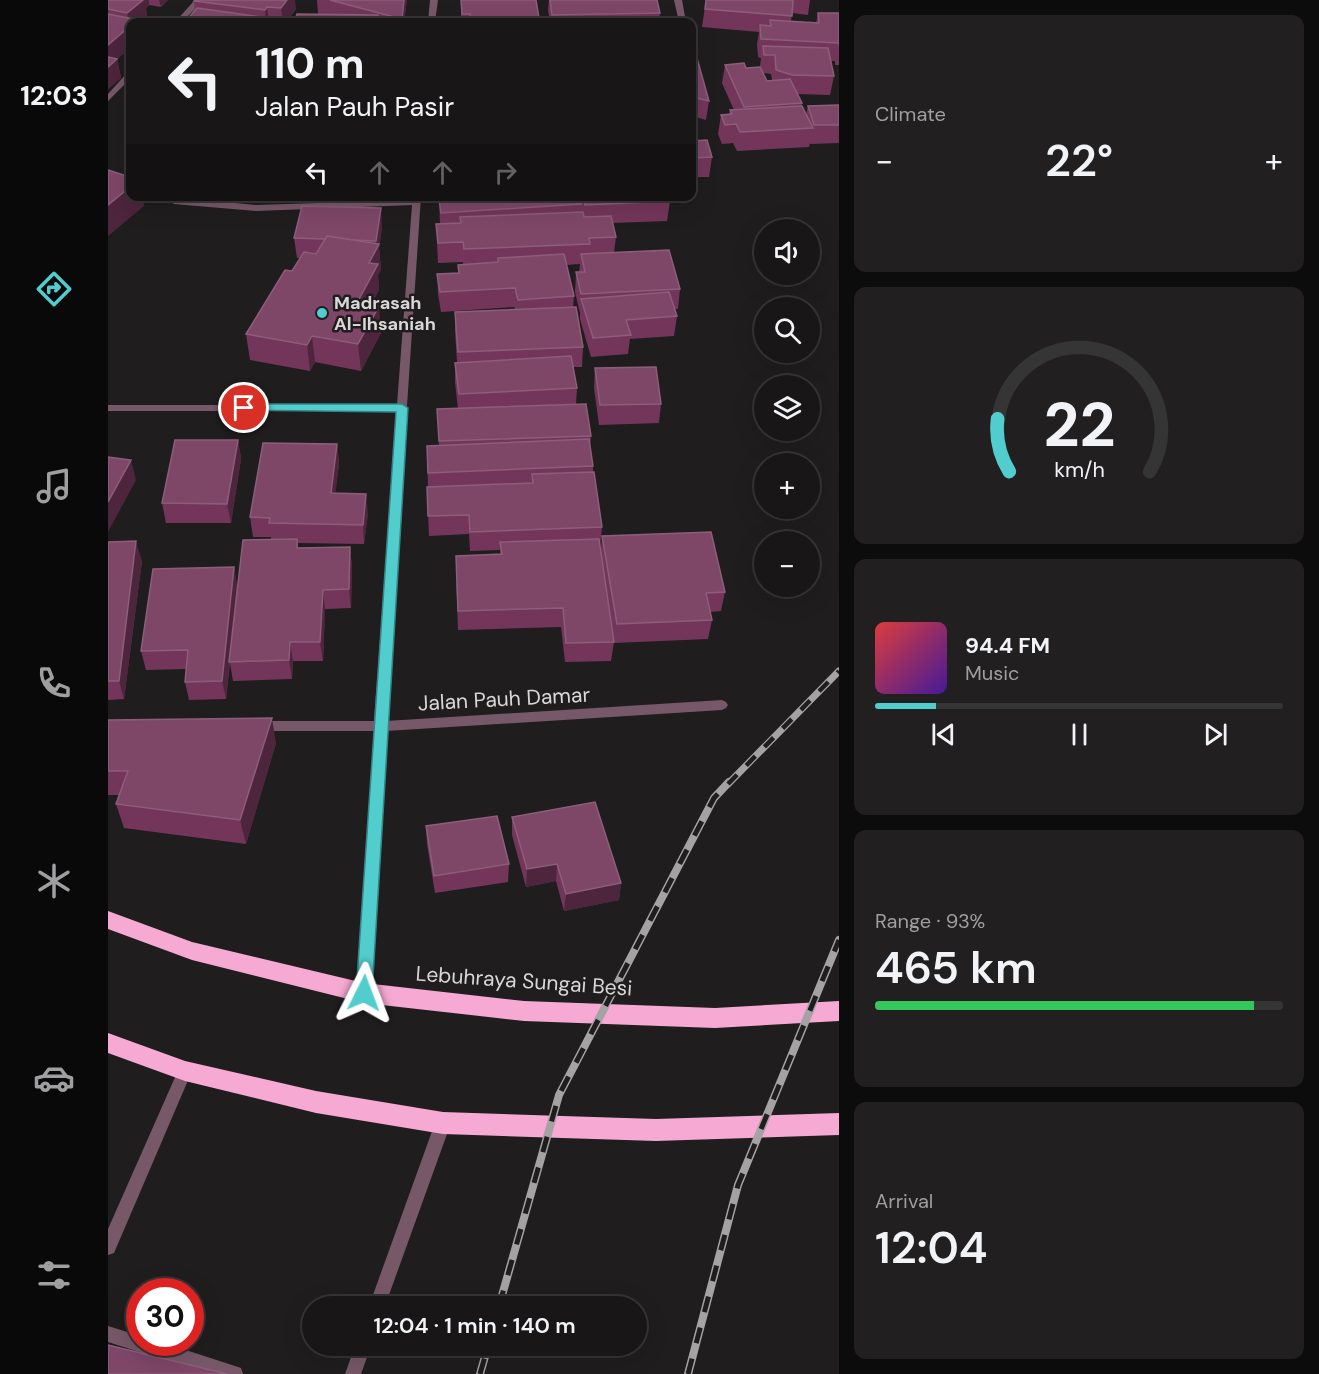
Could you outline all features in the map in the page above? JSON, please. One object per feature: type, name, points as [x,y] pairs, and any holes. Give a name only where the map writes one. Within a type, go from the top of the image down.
[{"type":"highway","name":"Lebuhraya Sungai Besi","points":[[108,920],[192,951],[364,993],[524,1011],[715,1018],[839,1011]]},
{"type":"highway","points":[[108,1043],[185,1071],[316,1102],[443,1124],[656,1130],[839,1125]]},
{"type":"street","points":[[432,18],[434,0]]},
{"type":"street","points":[[678,0],[682,18]]},
{"type":"street","points":[[182,18],[196,3]]},
{"type":"street","points":[[108,99],[126,79]]},
{"type":"street","points":[[174,201],[255,208],[381,201]]},
{"type":"street","points":[[364,993],[380,726],[417,201]]},
{"type":"street","points":[[108,408],[402,408]]},
{"type":"street","name":"Jalan Pauh Damar","points":[[250,726],[380,726],[722,705]]},
{"type":"street","points":[[108,1247],[185,1071]]},
{"type":"street","points":[[381,1296],[443,1124]]},
{"type":"street","points":[[108,1334],[235,1374]]},
{"type":"street","points":[[353,1374],[359,1356]]},
{"type":"building","points":[[108,0],[143,0],[127,13],[108,9]]},
{"type":"building","points":[[195,0],[287,0],[281,8],[267,7],[265,10]]},
{"type":"building","points":[[330,0],[404,0],[402,18]]},
{"type":"building","points":[[461,0],[536,0],[539,18],[470,18],[470,14],[462,14]]},
{"type":"building","points":[[550,0],[657,0],[660,13],[552,15]]},
{"type":"building","points":[[706,0],[793,0],[792,16],[705,9]]},
{"type":"building","points":[[197,8],[268,18],[188,18]]},
{"type":"building","points":[[818,13],[839,13],[839,43],[761,39],[760,25],[771,26],[770,20],[819,23]]},
{"type":"building","points":[[108,14],[128,18],[126,18],[126,29],[108,45]]},
{"type":"building","points":[[297,14],[378,15],[378,18],[296,18]]},
{"type":"building","points":[[763,46],[828,48],[834,76],[792,75],[776,70],[775,55],[764,55]]},
{"type":"building","points":[[696,55],[709,101],[696,98]]},
{"type":"building","points":[[108,57],[117,59],[108,67]]},
{"type":"building","points":[[744,63],[746,68],[760,67],[767,81],[790,79],[802,103],[744,107],[725,65]]},
{"type":"building","points":[[839,105],[839,125],[814,125],[808,106]]},
{"type":"building","points":[[802,106],[813,128],[740,132],[736,124],[725,125],[721,115],[732,114],[730,110]]},
{"type":"building","points":[[707,140],[712,157],[696,158],[696,141]]},
{"type":"building","points":[[108,170],[126,176],[126,190],[108,205]]},
{"type":"building","points":[[439,201],[580,201],[581,204],[441,213]]},
{"type":"building","points":[[584,201],[670,201],[585,205]]},
{"type":"building","points":[[302,206],[381,208],[376,241],[327,236],[325,239],[294,238]]},
{"type":"building","points":[[583,212],[584,217],[611,216],[616,237],[589,238],[590,244],[464,249],[463,242],[438,243],[436,224],[461,223],[460,217]]},
{"type":"building","name":"Madrasah Al-Ihsaniah","points":[[327,236],[379,244],[369,263],[378,264],[357,303],[379,306],[358,344],[312,336],[307,345],[246,334],[285,270],[292,271],[304,252],[316,254]]},
{"type":"building","points":[[669,250],[680,289],[581,294],[576,272],[585,272],[581,254]]},
{"type":"building","points":[[564,254],[574,296],[518,300],[515,288],[440,292],[437,274],[459,273],[458,265],[498,262],[498,258]]},
{"type":"building","points":[[669,292],[677,316],[626,320],[631,335],[593,338],[581,299]]},
{"type":"building","points":[[576,307],[583,347],[458,352],[455,312]]},
{"type":"building","points":[[571,356],[577,388],[459,394],[455,363]]},
{"type":"building","points":[[656,367],[661,404],[600,405],[595,368]]},
{"type":"building","points":[[586,404],[591,436],[439,441],[437,409]]},
{"type":"building","points":[[589,439],[593,466],[428,473],[427,446]]},
{"type":"building","points":[[175,440],[238,440],[227,504],[162,503]]},
{"type":"building","points":[[263,443],[337,444],[331,493],[366,494],[363,525],[269,523],[270,518],[250,517]]},
{"type":"building","points":[[108,457],[131,460],[108,502]]},
{"type":"building","points":[[594,472],[602,527],[470,532],[469,515],[428,516],[427,487],[533,483],[532,474]]},
{"type":"building","points":[[711,532],[725,592],[706,593],[712,620],[617,624],[602,536]]},
{"type":"building","points":[[297,539],[297,548],[350,547],[349,589],[323,590],[320,642],[290,642],[289,660],[229,662],[243,540]]},
{"type":"building","points":[[599,539],[614,642],[566,643],[563,608],[458,611],[456,556],[502,554],[500,542]]},
{"type":"building","points":[[136,541],[119,681],[108,681],[108,542]]},
{"type":"building","points":[[234,567],[222,681],[185,682],[188,650],[141,651],[153,569]]},
{"type":"building","points":[[272,718],[240,820],[116,804],[128,771],[108,771],[108,720]]},
{"type":"building","points":[[595,802],[621,883],[566,894],[557,864],[527,869],[512,817]]},
{"type":"building","points":[[497,816],[509,864],[434,876],[426,826]]},
{"type":"building","points":[[108,1345],[126,1349],[126,1356],[153,1356],[227,1374],[108,1374]]},
{"type":"railway","points":[[728,784],[839,671]]},
{"type":"railway","points":[[502,1296],[559,1095],[714,798],[729,782]]},
{"type":"railway","points":[[688,1374],[738,1185],[839,940]]},
{"type":"railway","points":[[480,1374],[485,1356]]},
{"type":"place","name":"Madrasah Al-Ihsaniah","points":[[322,313]]},
{"type":"route","points":[[244,408],[402,408],[364,993]]}]
